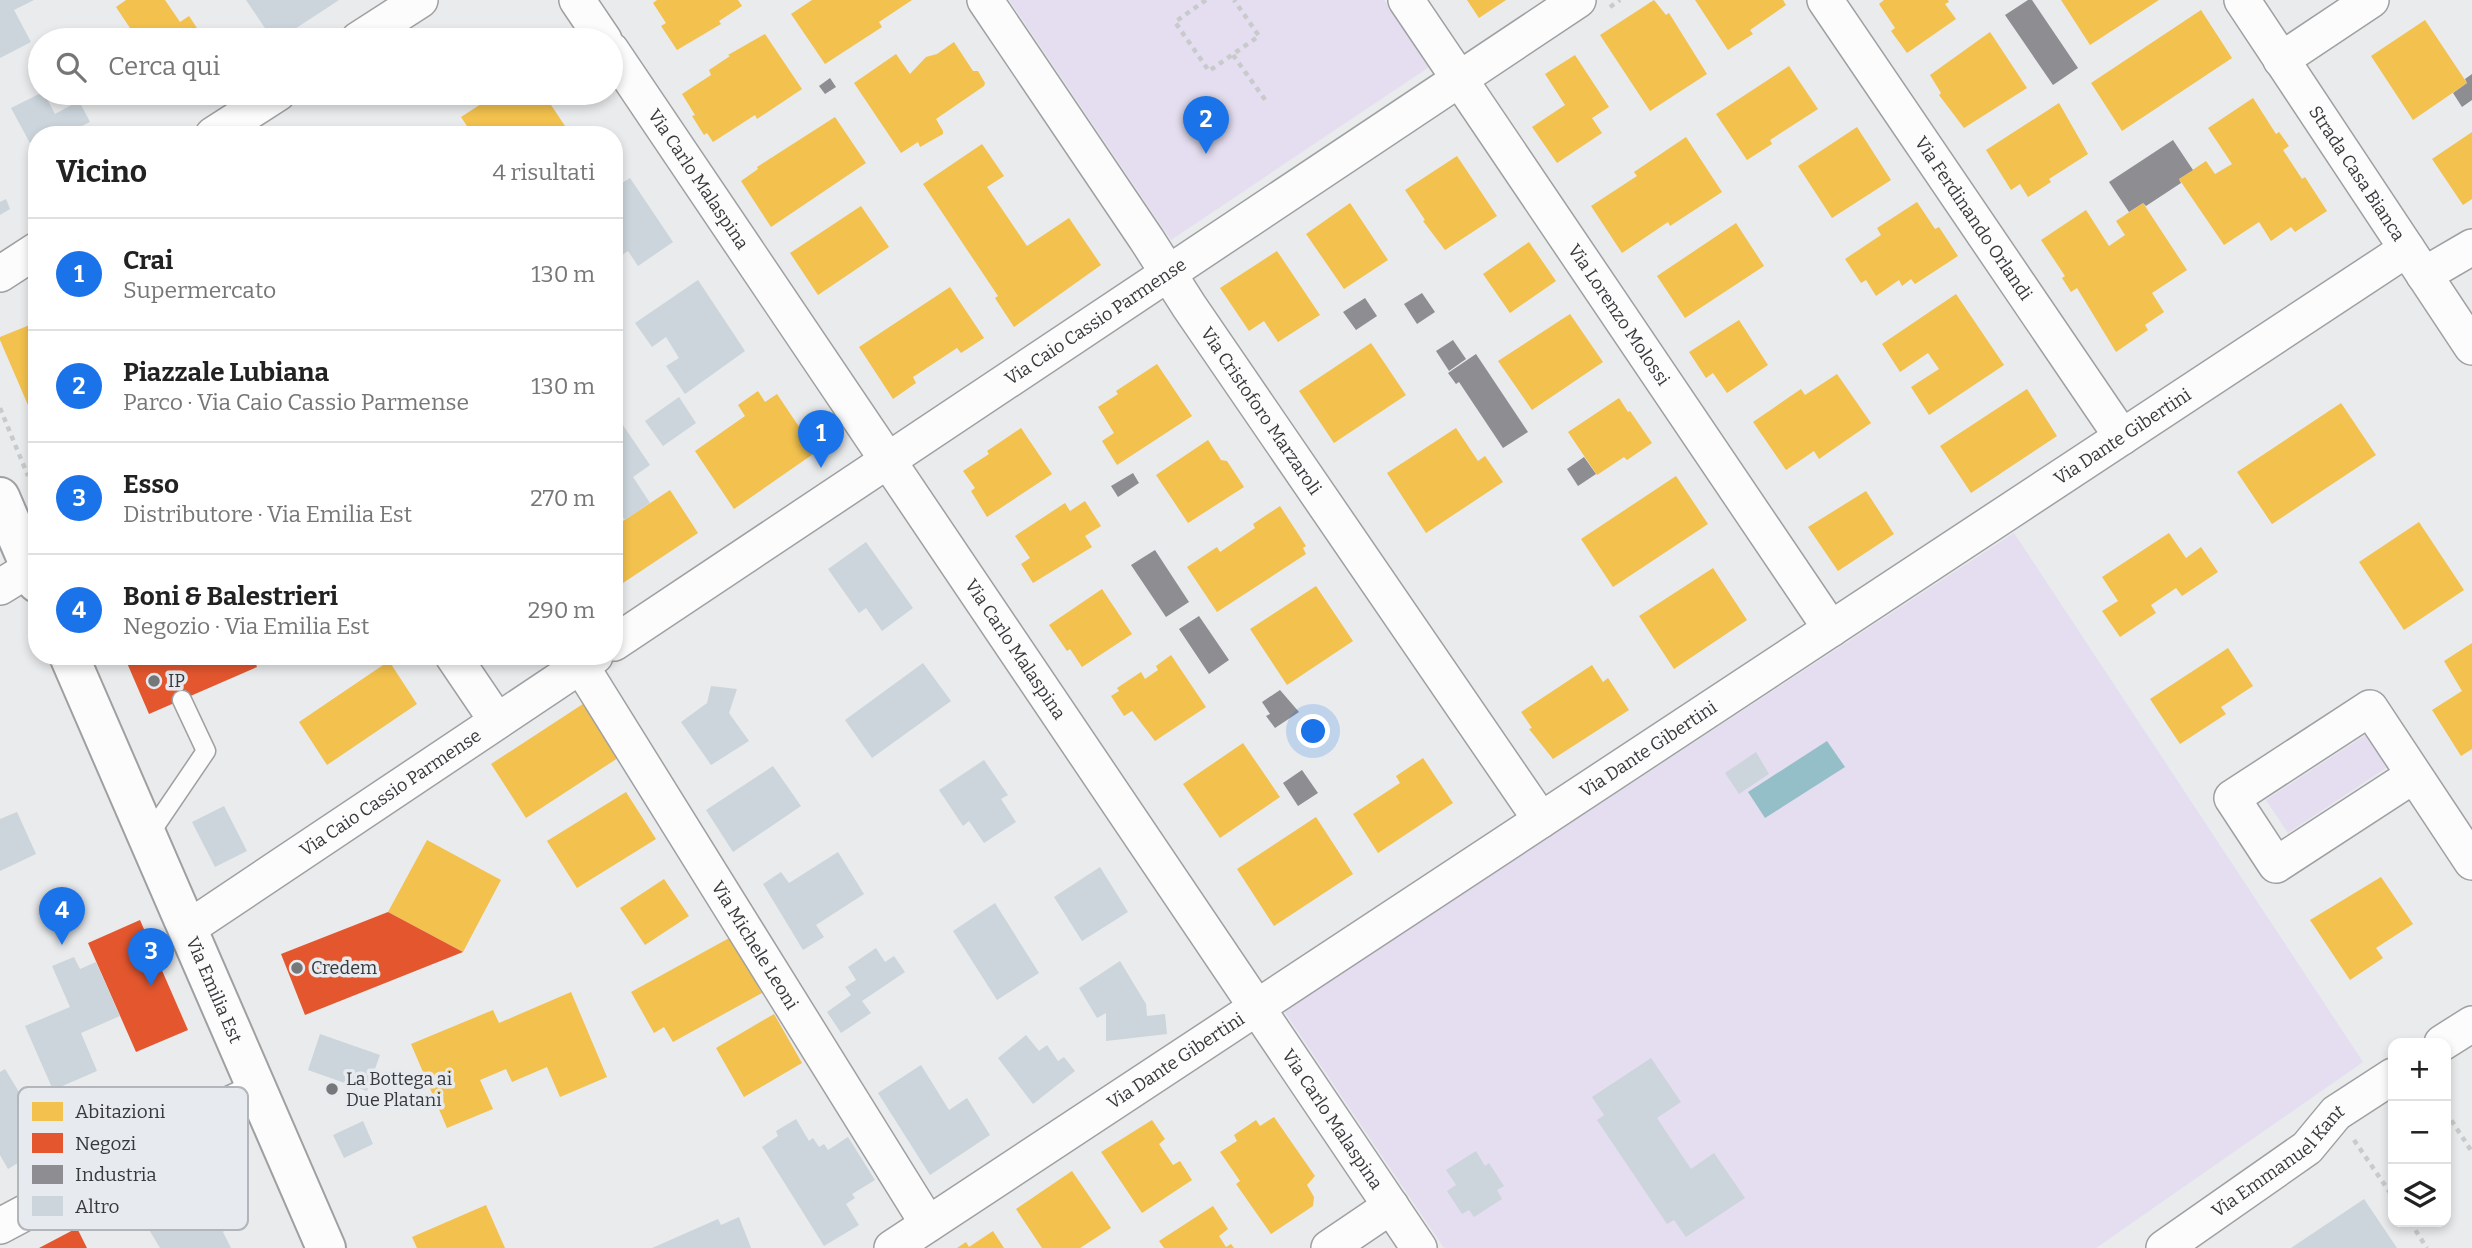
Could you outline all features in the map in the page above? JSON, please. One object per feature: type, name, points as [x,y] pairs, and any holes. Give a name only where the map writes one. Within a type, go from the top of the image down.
[{"type":"main road","points":[[16,491],[24,562]]},
{"type":"main road","name":"Via Emilia Est","points":[[73,665],[326,1248]]},
{"type":"street","points":[[377,28],[420,0]]},
{"type":"street","points":[[577,0],[596,28]]},
{"type":"street","name":"Via Cristoforo Marzaroli","points":[[985,0],[1541,820]]},
{"type":"street","name":"Via Lorenzo Molossi","points":[[1406,0],[1830,629]]},
{"type":"street","name":"Via Caio Cassio Parmense","points":[[623,637],[1578,0]]},
{"type":"street","name":"Via Ferdinando Orlandi","points":[[1825,0],[2122,438]]},
{"type":"street","name":"Strada Casa Bianca","points":[[2242,0],[2472,346]]},
{"type":"street","points":[[2281,60],[2371,0]]},
{"type":"street","name":"Via Carlo Malaspina","points":[[623,68],[1419,1248]]},
{"type":"street","points":[[227,126],[259,105]]},
{"type":"street","name":"Via Dante Gibertini","points":[[892,1248],[2122,438],[2416,262],[2472,247]]},
{"type":"street","points":[[0,274],[28,256]]},
{"type":"street","points":[[459,665],[497,721]]},
{"type":"street","name":"Via Caio Cassio Parmense","points":[[187,929],[582,665]]},
{"type":"street","name":"Via Michele Leoni","points":[[590,665],[928,1224]]},
{"type":"street","points":[[2414,775],[2276,865],[2232,798],[2370,708],[2472,862]]},
{"type":"street","points":[[2450,1038],[2472,1024]]},
{"type":"street","name":"Via Emmanuel Kant","points":[[2164,1248],[2307,1148],[2336,1113],[2388,1079]]},
{"type":"street","points":[[248,1095],[258,1091]]},
{"type":"street","points":[[1329,1248],[1391,1206]]},
{"type":"street","points":[[0,1226],[18,1216]]},
{"type":"lane","points":[[148,838],[206,751],[182,700]]},
{"type":"path","points":[[1202,1],[1175,22],[1209,71],[1259,36],[1234,0]]},
{"type":"path","points":[[1233,55],[1266,101]]},
{"type":"path","points":[[0,408],[16,491]]},
{"type":"path","points":[[2336,1113],[2388,1190]]},
{"type":"path","points":[[2451,1120],[2472,1152]]},
{"type":"path","points":[[2413,1227],[2427,1248]]},
{"type":"shaded area","points":[[1009,0],[1384,0],[1429,67],[1171,240]]},
{"type":"shaded area","points":[[2014,533],[2363,1062],[2096,1248],[1444,1248],[1284,1011]]},
{"type":"shaded area","points":[[2367,734],[2389,766],[2288,833],[2266,800]]},
{"type":"water","points":[[1827,741],[1845,767],[1765,818],[1748,792]]},
{"type":"building: Abitazioni","points":[[126,0],[165,0],[180,22],[189,16],[197,28],[130,28],[116,7]]},
{"type":"building: Abitazioni","points":[[657,0],[738,0],[742,6],[719,21],[721,24],[677,50],[661,26],[666,23],[653,3]]},
{"type":"building: Abitazioni","points":[[812,0],[912,0],[879,22],[882,27],[825,64],[791,14]]},
{"type":"building: Abitazioni","points":[[1467,0],[1506,0],[1479,18]]},
{"type":"building: Abitazioni","points":[[1654,0],[1666,15],[1669,13],[1707,74],[1650,111],[1600,35]]},
{"type":"building: Abitazioni","points":[[1695,0],[1783,0],[1786,5],[1750,30],[1753,34],[1728,50]]},
{"type":"building: Abitazioni","points":[[1884,0],[1948,0],[1945,4],[1956,19],[1907,53],[1891,31],[1895,28],[1879,4]]},
{"type":"building: Abitazioni","points":[[2061,0],[2159,0],[2090,45]]},
{"type":"building: Abitazioni","points":[[2201,10],[2232,58],[2122,131],[2091,83]]},
{"type":"building: Abitazioni","points":[[2425,20],[2467,83],[2413,120],[2371,56]]},
{"type":"building: Abitazioni","points":[[1990,32],[2027,88],[1964,128],[1939,95],[1941,93],[1930,75]]},
{"type":"building: Abitazioni","points":[[765,34],[802,89],[757,119],[755,115],[713,142],[707,133],[704,135],[682,94],[711,75],[709,70],[730,56],[728,55]]},
{"type":"building: Abitazioni","points":[[954,42],[973,71],[978,71],[984,86],[936,119],[943,134],[920,147],[918,142],[901,153],[854,83],[896,54],[910,74],[926,57],[937,54]]},
{"type":"building: Abitazioni","points":[[1575,55],[1609,107],[1592,118],[1602,133],[1557,163],[1532,127],[1565,105],[1545,74]]},
{"type":"building: Abitazioni","points":[[1789,66],[1818,109],[1770,140],[1772,144],[1747,160],[1716,114]]},
{"type":"building: Abitazioni","points":[[2253,98],[2276,134],[2279,132],[2289,146],[2283,150],[2327,211],[2295,232],[2291,227],[2271,241],[2259,222],[2224,245],[2179,179],[2206,161],[2215,174],[2232,164],[2208,128]]},
{"type":"building: Abitazioni","points":[[2059,103],[2088,154],[2049,179],[2051,182],[2028,197],[2020,184],[2011,190],[1986,150]]},
{"type":"building: Abitazioni","points":[[480,105],[551,105],[565,126],[467,126],[461,117]]},
{"type":"building: Abitazioni","points":[[835,117],[866,163],[771,227],[741,181],[758,169],[757,167]]},
{"type":"building: Abitazioni","points":[[1857,127],[1891,180],[1832,218],[1798,166]]},
{"type":"building: Abitazioni","points":[[2472,132],[2472,199],[2463,205],[2432,159]]},
{"type":"building: Abitazioni","points":[[1686,137],[1722,192],[1670,226],[1668,222],[1622,253],[1591,206],[1637,176],[1634,172]]},
{"type":"building: Abitazioni","points":[[982,144],[1004,176],[987,187],[1027,246],[1069,218],[1101,265],[1014,327],[995,298],[998,296],[923,184]]},
{"type":"building: Abitazioni","points":[[1457,156],[1497,216],[1445,250],[1423,221],[1425,220],[1405,190]]},
{"type":"building: Abitazioni","points":[[1917,202],[1935,229],[1939,227],[1958,256],[1915,284],[1911,279],[1902,286],[1899,280],[1876,296],[1866,280],[1861,283],[1845,259],[1881,235],[1877,228]]},
{"type":"building: Abitazioni","points":[[1350,203],[1388,260],[1344,289],[1306,234]]},
{"type":"building: Abitazioni","points":[[2143,203],[2187,270],[2152,293],[2164,312],[2145,325],[2148,330],[2116,352],[2077,288],[2071,292],[2062,278],[2065,276],[2041,240],[2086,210],[2109,246],[2125,235],[2116,221]]},
{"type":"building: Abitazioni","points":[[861,206],[889,247],[818,295],[790,253]]},
{"type":"building: Abitazioni","points":[[1736,223],[1764,266],[1685,318],[1657,276]]},
{"type":"building: Abitazioni","points":[[1529,242],[1556,281],[1510,313],[1483,274]]},
{"type":"building: Abitazioni","points":[[1277,251],[1320,315],[1278,342],[1264,321],[1249,331],[1220,288]]},
{"type":"building: Abitazioni","points":[[950,287],[984,338],[961,353],[957,348],[913,377],[916,383],[893,399],[859,347]]},
{"type":"building: Abitazioni","points":[[1956,294],[2004,365],[1929,415],[1911,387],[1939,369],[1928,353],[1900,372],[1882,344]]},
{"type":"building: Abitazioni","points":[[1570,314],[1603,362],[1532,410],[1498,361]]},
{"type":"building: Abitazioni","points":[[1739,320],[1768,365],[1727,393],[1713,373],[1706,378],[1689,352]]},
{"type":"building: Abitazioni","points":[[28,326],[28,405],[0,340],[0,337]]},
{"type":"building: Abitazioni","points":[[1371,343],[1406,395],[1334,443],[1299,391]]},
{"type":"building: Abitazioni","points":[[1157,364],[1192,416],[1117,465],[1102,441],[1114,433],[1098,407],[1118,394],[1116,391]]},
{"type":"building: Abitazioni","points":[[1837,374],[1871,423],[1819,459],[1814,451],[1786,470],[1753,422],[1801,389],[1805,395]]},
{"type":"building: Abitazioni","points":[[2027,389],[2057,436],[1971,493],[1940,446]]},
{"type":"building: Abitazioni","points":[[758,391],[765,402],[777,394],[816,452],[734,509],[695,451],[745,416],[738,405]]},
{"type":"building: Abitazioni","points":[[1619,398],[1652,443],[1627,460],[1624,457],[1597,475],[1568,432]]},
{"type":"building: Abitazioni","points":[[2341,403],[2376,455],[2272,524],[2237,472]]},
{"type":"building: Abitazioni","points":[[1021,428],[1052,474],[987,517],[971,491],[975,488],[963,471]]},
{"type":"building: Abitazioni","points":[[1456,428],[1478,461],[1485,456],[1503,482],[1426,533],[1387,473]]},
{"type":"building: Abitazioni","points":[[1208,440],[1221,460],[1227,461],[1244,487],[1188,523],[1156,475]]},
{"type":"building: Abitazioni","points":[[1676,476],[1708,524],[1613,587],[1581,539]]},
{"type":"building: Abitazioni","points":[[670,490],[698,533],[623,583],[623,521]]},
{"type":"building: Abitazioni","points":[[1866,491],[1894,534],[1838,571],[1808,527]]},
{"type":"building: Abitazioni","points":[[1085,501],[1101,526],[1085,536],[1092,547],[1033,583],[1021,564],[1030,558],[1015,536],[1065,503],[1070,511]]},
{"type":"building: Abitazioni","points":[[1280,506],[1306,546],[1303,548],[1306,554],[1217,612],[1187,567],[1217,547],[1220,552],[1255,528],[1253,524]]},
{"type":"building: Abitazioni","points":[[2419,522],[2464,590],[2404,630],[2359,562]]},
{"type":"building: Abitazioni","points":[[2169,533],[2186,558],[2201,547],[2218,572],[2182,596],[2176,588],[2151,605],[2156,613],[2120,637],[2102,611],[2118,601],[2102,577]]},
{"type":"building: Abitazioni","points":[[1713,568],[1747,620],[1674,669],[1639,616]]},
{"type":"building: Abitazioni","points":[[1316,586],[1353,641],[1287,685],[1250,629]]},
{"type":"building: Abitazioni","points":[[1102,589],[1132,634],[1082,667],[1049,625]]},
{"type":"building: Abitazioni","points":[[2472,643],[2472,749],[2461,756],[2432,710],[2462,691],[2444,661]]},
{"type":"building: Abitazioni","points":[[2228,648],[2253,686],[2221,707],[2226,714],[2180,744],[2150,699]]},
{"type":"building: Abitazioni","points":[[1171,655],[1206,707],[1155,741],[1132,711],[1124,716],[1111,696],[1119,691],[1117,688],[1141,672],[1145,679],[1158,670],[1156,666]]},
{"type":"building: Abitazioni","points":[[383,665],[392,665],[417,704],[327,765],[299,722]]},
{"type":"building: Abitazioni","points":[[1592,665],[1603,682],[1608,678],[1629,710],[1553,759],[1529,729],[1532,728],[1521,712]]},
{"type":"building: Abitazioni","points":[[589,700],[624,754],[526,818],[491,764]]},
{"type":"building: Abitazioni","points":[[1243,743],[1280,797],[1220,838],[1183,784]]},
{"type":"building: Abitazioni","points":[[1423,758],[1453,803],[1378,853],[1353,814],[1400,783],[1396,776]]},
{"type":"building: Abitazioni","points":[[626,792],[656,839],[577,888],[547,841]]},
{"type":"building: Abitazioni","points":[[1316,817],[1353,874],[1274,926],[1237,869]]},
{"type":"building: Abitazioni","points":[[427,840],[501,880],[463,952],[388,912]]},
{"type":"building: Abitazioni","points":[[2381,877],[2413,924],[2376,948],[2383,958],[2350,980],[2310,920]]},
{"type":"building: Abitazioni","points":[[664,879],[689,916],[645,945],[620,908]]},
{"type":"building: Abitazioni","points":[[731,937],[762,993],[673,1042],[664,1027],[654,1033],[631,992]]},
{"type":"building: Abitazioni","points":[[571,992],[607,1077],[560,1097],[547,1067],[512,1082],[506,1069],[480,1080],[493,1109],[447,1128],[411,1044],[493,1010],[499,1023]]},
{"type":"building: Abitazioni","points":[[774,1014],[802,1063],[744,1097],[716,1048]]},
{"type":"building: Abitazioni","points":[[1274,1117],[1315,1176],[1307,1185],[1314,1197],[1313,1206],[1271,1234],[1236,1184],[1240,1181],[1220,1152],[1237,1141],[1234,1135],[1256,1120],[1260,1126]]},
{"type":"building: Abitazioni","points":[[1152,1120],[1165,1139],[1159,1144],[1173,1165],[1180,1161],[1192,1180],[1142,1213],[1101,1152]]},
{"type":"building: Abitazioni","points":[[1072,1171],[1111,1228],[1080,1248],[1042,1248],[1016,1209]]},
{"type":"building: Abitazioni","points":[[486,1205],[505,1248],[417,1248],[412,1237]]},
{"type":"building: Abitazioni","points":[[1213,1206],[1228,1229],[1219,1236],[1226,1247],[1231,1244],[1234,1248],[1164,1248],[1159,1241]]},
{"type":"building: Abitazioni","points":[[993,1231],[1004,1248],[957,1248],[966,1242],[969,1247]]},
{"type":"building: Negozi","points":[[128,665],[256,665],[257,667],[149,714]]},
{"type":"building: Negozi","points":[[388,912],[463,952],[305,1015],[281,954]]},
{"type":"building: Negozi","points":[[140,920],[188,1030],[136,1052],[88,943]]},
{"type":"building: Negozi","points":[[78,1230],[87,1248],[39,1248]]},
{"type":"building: Industria","points":[[2032,0],[2078,68],[2053,85],[2005,15]]},
{"type":"building: Industria","points":[[2472,74],[2472,100],[2462,107],[2453,93],[2467,83],[2465,79]]},
{"type":"building: Industria","points":[[830,78],[836,87],[825,94],[819,86]]},
{"type":"building: Industria","points":[[2173,140],[2193,170],[2179,179],[2181,183],[2146,206],[2143,203],[2129,212],[2109,182]]},
{"type":"building: Industria","points":[[1422,293],[1435,312],[1417,324],[1404,304]]},
{"type":"building: Industria","points":[[1365,298],[1377,316],[1356,330],[1343,312]]},
{"type":"building: Industria","points":[[1453,340],[1466,359],[1449,371],[1436,351]]},
{"type":"building: Industria","points":[[1476,354],[1528,432],[1503,448],[1459,382],[1456,384],[1448,373]]},
{"type":"building: Industria","points":[[1584,457],[1596,474],[1578,486],[1567,469]]},
{"type":"building: Industria","points":[[1133,473],[1139,483],[1118,497],[1111,486]]},
{"type":"building: Industria","points":[[1155,550],[1189,602],[1166,617],[1131,565]]},
{"type":"building: Industria","points":[[1199,616],[1229,660],[1209,674],[1179,629]]},
{"type":"building: Industria","points":[[1280,690],[1299,712],[1275,728],[1266,716],[1270,714],[1262,702]]},
{"type":"building: Industria","points":[[1302,770],[1318,793],[1298,806],[1283,783]]},
{"type":"building: Altro","points":[[0,0],[34,0],[14,10],[28,36],[28,44],[0,58]]},
{"type":"building: Altro","points":[[246,0],[339,0],[296,28],[265,28]]},
{"type":"building: Altro","points":[[28,100],[28,105],[50,105],[55,114],[72,105],[81,105],[90,122],[82,126],[28,126],[28,139],[11,108]]},
{"type":"building: Altro","points":[[630,178],[673,242],[638,266],[628,251],[623,254],[623,182]]},
{"type":"building: Altro","points":[[6,199],[10,209],[0,215],[0,202]]},
{"type":"building: Altro","points":[[698,280],[745,351],[685,394],[666,366],[679,358],[666,337],[652,347],[635,323]]},
{"type":"building: Altro","points":[[679,397],[696,423],[663,446],[645,421]]},
{"type":"building: Altro","points":[[623,425],[650,465],[633,477],[650,503],[625,520]]},
{"type":"building: Altro","points":[[866,542],[913,608],[882,631],[866,608],[859,613],[828,569]]},
{"type":"building: Altro","points":[[923,663],[951,701],[872,758],[845,720]]},
{"type":"building: Altro","points":[[711,686],[737,689],[729,713],[749,741],[711,765],[681,722],[707,703]]},
{"type":"building: Altro","points":[[1756,752],[1769,774],[1739,794],[1725,773]]},
{"type":"building: Altro","points":[[984,760],[1008,795],[1001,799],[1016,822],[984,843],[969,821],[963,826],[939,790]]},
{"type":"building: Altro","points":[[773,766],[801,806],[733,852],[706,810]]},
{"type":"building: Altro","points":[[224,806],[247,851],[215,867],[192,822]]},
{"type":"building: Altro","points":[[17,812],[36,854],[0,871],[0,819]]},
{"type":"building: Altro","points":[[838,852],[864,894],[816,925],[824,937],[803,950],[763,884],[781,872],[789,883]]},
{"type":"building: Altro","points":[[1100,867],[1128,912],[1082,941],[1054,897]]},
{"type":"building: Altro","points":[[995,903],[1039,973],[997,1000],[953,931]]},
{"type":"building: Altro","points":[[876,948],[885,962],[894,956],[905,972],[862,1001],[871,1013],[841,1033],[827,1012],[851,995],[845,987],[856,980],[848,967]]},
{"type":"building: Altro","points":[[74,957],[80,969],[96,962],[120,1016],[81,1033],[97,1071],[60,1087],[52,1087],[25,1026],[70,1007],[52,966]]},
{"type":"building: Altro","points":[[1120,961],[1146,1004],[1147,1016],[1165,1014],[1167,1034],[1106,1041],[1106,1013],[1097,1018],[1079,988]]},
{"type":"building: Altro","points":[[320,1034],[380,1055],[367,1091],[308,1070]]},
{"type":"building: Altro","points":[[1026,1035],[1039,1051],[1047,1045],[1058,1061],[1064,1057],[1075,1071],[1033,1104],[998,1058]]},
{"type":"building: Altro","points":[[1651,1058],[1681,1102],[1657,1118],[1691,1169],[1714,1153],[1745,1198],[1686,1237],[1674,1220],[1667,1224],[1597,1120],[1604,1115],[1592,1097]]},
{"type":"building: Altro","points":[[921,1065],[949,1110],[967,1098],[990,1135],[930,1175],[878,1093]]},
{"type":"building: Altro","points":[[5,1069],[18,1090],[18,1163],[8,1169],[0,1155],[0,1072]]},
{"type":"building: Altro","points":[[796,1119],[809,1141],[813,1138],[819,1147],[824,1144],[828,1150],[848,1137],[875,1180],[852,1194],[855,1198],[846,1204],[859,1225],[824,1246],[762,1147],[778,1136],[776,1131]]},
{"type":"building: Altro","points":[[363,1121],[373,1144],[344,1158],[333,1135]]},
{"type":"building: Altro","points":[[1476,1151],[1485,1166],[1489,1163],[1504,1186],[1497,1190],[1502,1199],[1474,1217],[1469,1210],[1462,1214],[1447,1191],[1456,1185],[1446,1170]]},
{"type":"building: Altro","points":[[2364,1199],[2397,1248],[2291,1248]]},
{"type":"building: Altro","points":[[739,1217],[751,1248],[652,1248],[718,1219],[721,1225]]},
{"type":"building: Altro","points":[[149,1230],[225,1230],[223,1232],[231,1248],[160,1248]]},
{"type":"place","name":"Piazzale Lubiana","points":[[1206,154]]},
{"type":"place","name":"Crai","points":[[821,468]]},
{"type":"place","name":"IP","points":[[154,681]]},
{"type":"place","name":"Boni & Balestrieri","points":[[62,945]]},
{"type":"place","name":"Credem","points":[[297,968]]},
{"type":"place","name":"Esso","points":[[151,986]]},
{"type":"place","name":"La Bottega ai Due Platani","points":[[332,1089]]}]
